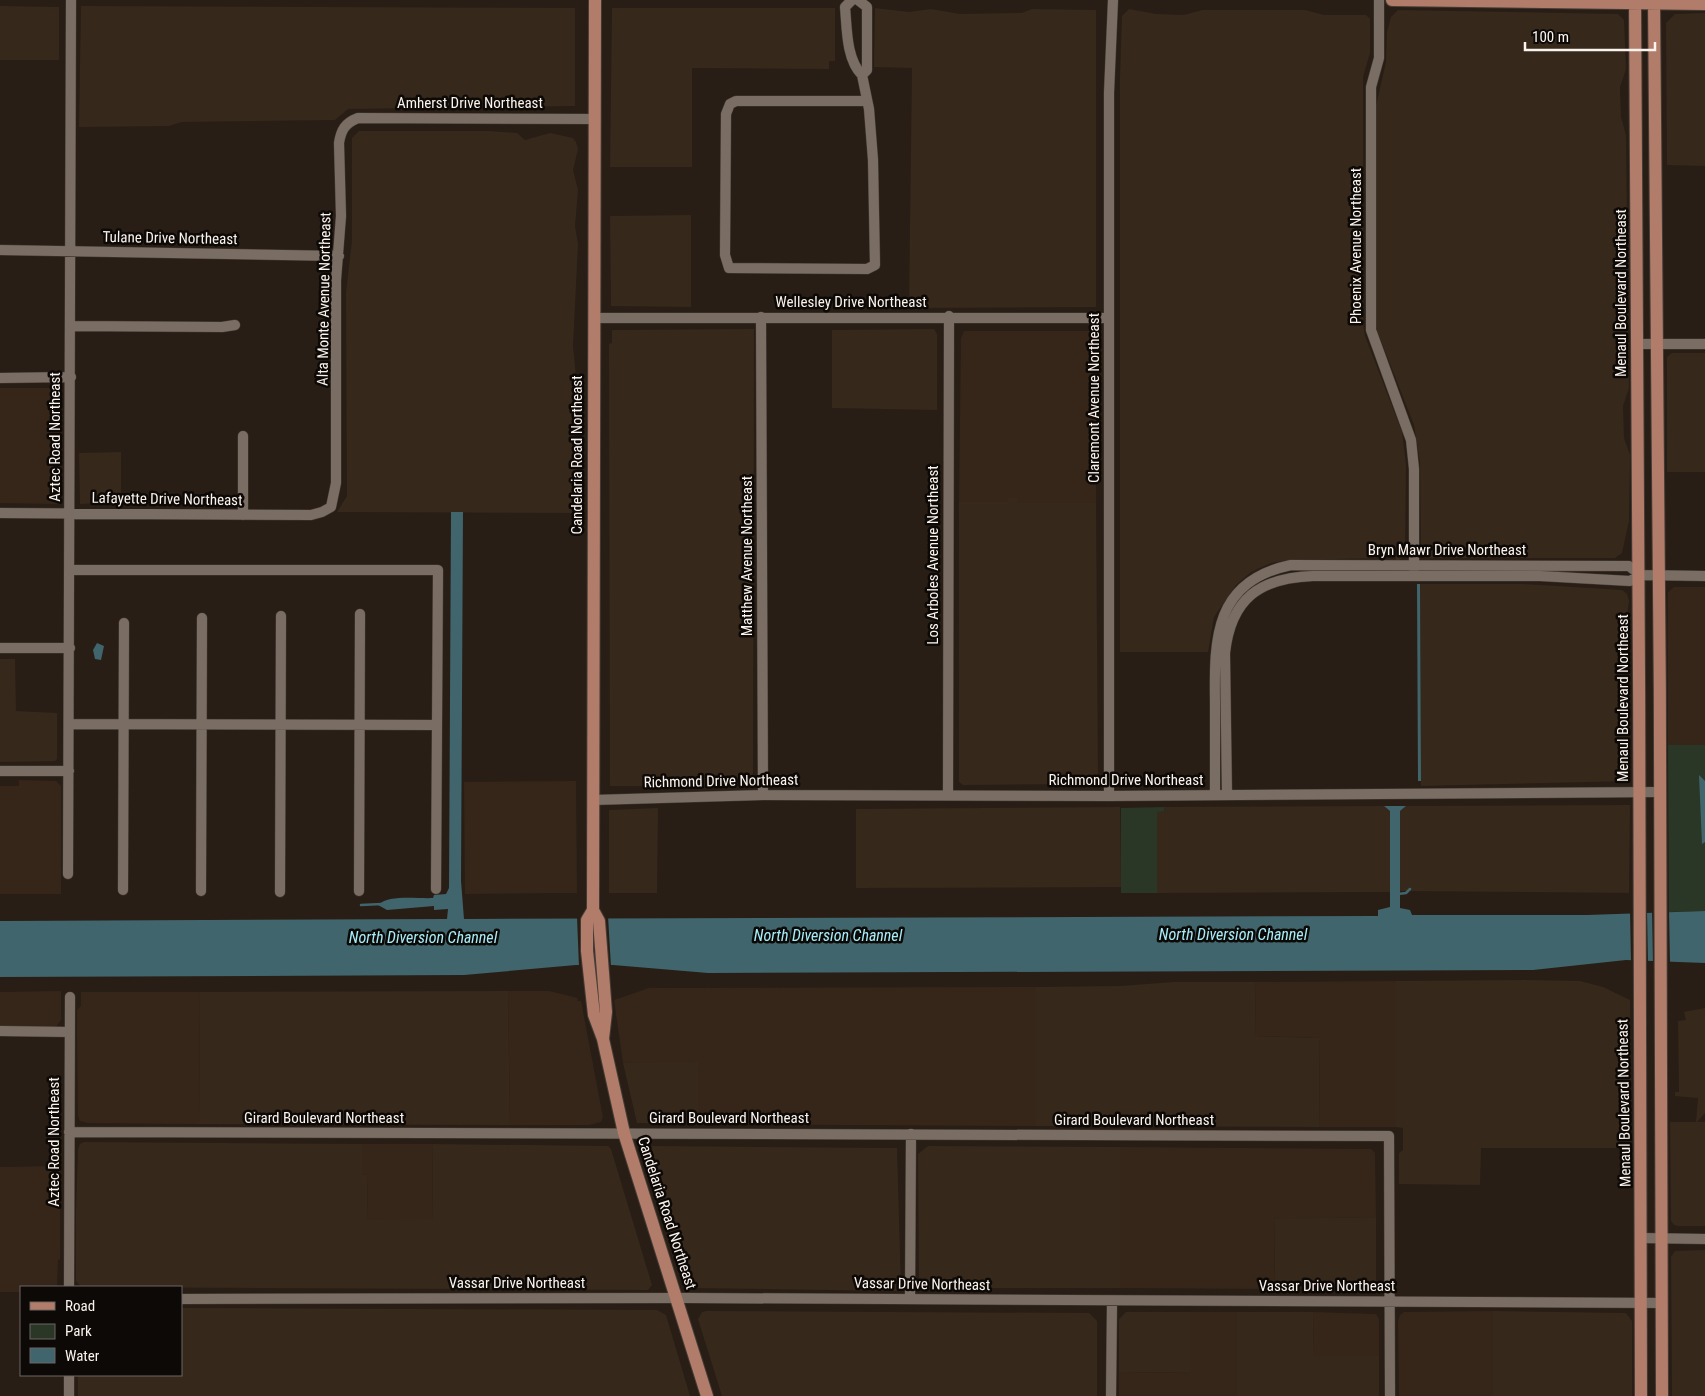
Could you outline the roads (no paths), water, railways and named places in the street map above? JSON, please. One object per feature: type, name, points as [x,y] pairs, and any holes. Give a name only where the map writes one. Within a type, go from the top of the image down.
[{"type":"main road","name":"Candelaria Road Northeast","points":[[595,0],[593,910],[599,922],[606,1012],[604,1039]]},
{"type":"main road","points":[[1392,0],[1705,4]]},
{"type":"main road","name":"Menaul Boulevard Northeast","points":[[1635,2],[1640,575],[1638,792],[1641,1396]]},
{"type":"main road","points":[[1654,2],[1661,576],[1659,792],[1662,1396]]},
{"type":"main road","name":"Candelaria Road Northeast","points":[[593,910],[587,920],[589,978],[594,1015],[604,1039],[624,1133],[707,1396]]},
{"type":"street","name":"Aztec Road Northeast","points":[[68,874],[71,0]]},
{"type":"street","points":[[852,0],[845,7],[848,39],[855,68],[862,75],[869,109],[873,160],[875,265],[867,269],[729,268],[726,263],[725,245],[726,114],[730,104],[736,101],[866,101]]},
{"type":"street","points":[[858,0],[866,7],[867,70],[862,75]]},
{"type":"street","name":"Claremont Avenue Northeast","points":[[1110,796],[1109,77],[1113,0]]},
{"type":"street","name":"Phoenix Avenue Northeast","points":[[1379,0],[1379,58],[1371,87],[1371,330],[1410,440],[1414,469],[1414,576]]},
{"type":"street","name":"Amherst Drive Northeast","points":[[347,123],[358,118],[594,119]]},
{"type":"street","name":"Alta Monte Avenue Northeast","points":[[331,507],[336,482],[336,280],[341,216],[339,143],[341,133],[347,123]]},
{"type":"street","name":"Tulane Drive Northeast","points":[[0,250],[339,256]]},
{"type":"street","name":"Wellesley Drive Northeast","points":[[594,318],[949,316],[1109,318]]},
{"type":"street","name":"Los Arboles Avenue Northeast","points":[[948,794],[949,316]]},
{"type":"street","name":"Matthew Avenue Northeast","points":[[761,317],[763,795]]},
{"type":"street","points":[[70,326],[222,327],[235,325]]},
{"type":"street","points":[[1638,344],[1705,344]]},
{"type":"street","points":[[0,378],[71,377]]},
{"type":"street","points":[[243,436],[243,515]]},
{"type":"street","name":"Lafayette Drive Northeast","points":[[0,513],[311,515],[331,507]]},
{"type":"street","name":"Bryn Mawr Drive Northeast","points":[[1215,795],[1214,663],[1218,630],[1223,614],[1237,592],[1253,578],[1271,569],[1291,565],[1629,566],[1640,575]]},
{"type":"street","points":[[70,570],[438,570],[436,889]]},
{"type":"street","name":"Bryn Mawr Drive Northeast","points":[[1226,795],[1226,653],[1228,632],[1239,607],[1258,589],[1274,581],[1291,576],[1545,576],[1630,581],[1640,575],[1705,576]]},
{"type":"street","points":[[359,891],[360,614]]},
{"type":"street","points":[[280,892],[282,616]]},
{"type":"street","points":[[201,891],[202,618]]},
{"type":"street","points":[[123,890],[124,623]]},
{"type":"street","points":[[0,648],[70,648]]},
{"type":"street","points":[[69,724],[437,725]]},
{"type":"street","points":[[0,771],[69,771]]},
{"type":"street","name":"Richmond Drive Northeast","points":[[593,800],[763,795],[948,794],[1110,796],[1659,792]]},
{"type":"street","name":"Aztec Road Northeast","points":[[69,1286],[70,997]]},
{"type":"street","points":[[0,1032],[70,1032]]},
{"type":"street","name":"Girard Boulevard Northeast","points":[[69,1132],[1389,1136],[1390,1301]]},
{"type":"street","points":[[910,1299],[911,1134]]},
{"type":"street","points":[[1641,1238],[1705,1238]]},
{"type":"street","name":"Vassar Drive Northeast","points":[[182,1299],[677,1298],[1112,1302],[1662,1302]]},
{"type":"street","points":[[1390,1301],[1390,1396]]},
{"type":"street","points":[[1111,1396],[1112,1302]]},
{"type":"street","points":[[69,1376],[69,1396]]},
{"type":"water","name":"North Diversion Channel","points":[[451,512],[463,512],[461,881],[464,919],[1378,916],[1378,910],[1390,907],[1390,811],[1384,806],[1406,806],[1400,811],[1400,908],[1410,910],[1412,915],[1587,915],[1705,911],[1705,963],[1626,960],[1533,970],[708,973],[613,965],[576,965],[464,975],[0,977],[0,921],[447,919],[448,909],[434,910],[434,906],[387,910],[378,905],[389,899],[396,898],[433,898],[434,895],[446,894],[449,888]]},
{"type":"water","points":[[1417,584],[1420,584],[1421,781],[1418,781]]},
{"type":"water","points":[[97,643],[104,646],[101,660],[95,659],[93,650]]},
{"type":"water","points":[[1699,775],[1705,781],[1705,842],[1702,844]]},
{"type":"waterway","points":[[1398,894],[1406,893],[1410,889]]},
{"type":"waterway","points":[[361,905],[382,904]]}]
